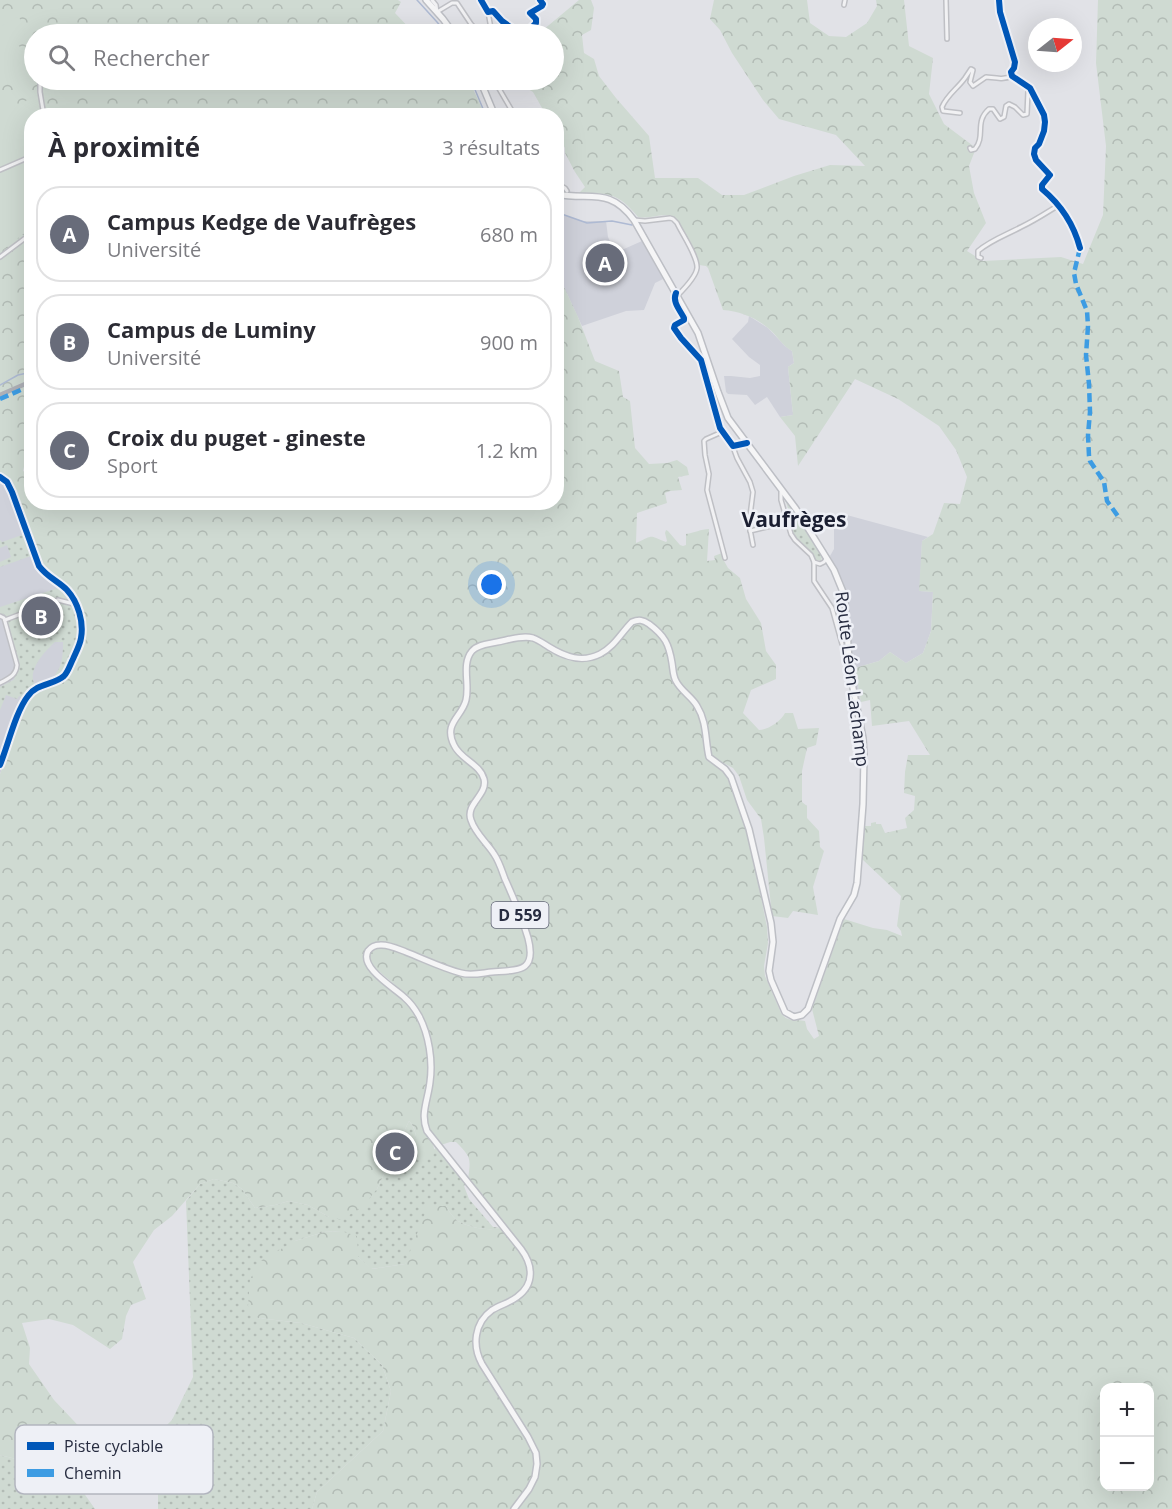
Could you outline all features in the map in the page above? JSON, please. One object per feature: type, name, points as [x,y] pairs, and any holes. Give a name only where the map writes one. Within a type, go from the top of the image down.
[{"type":"main road","points":[[426,0],[446,24]]},
{"type":"main road","points":[[484,90],[492,108]]},
{"type":"main road","name":"Route Léon Lachamp","points":[[514,1509],[535,1477],[536,1453],[482,1364],[477,1352],[476,1340],[480,1325],[488,1313],[515,1299],[526,1288],[530,1275],[529,1262],[521,1248],[427,1131],[423,1115],[430,1087],[431,1065],[420,1018],[409,1002],[371,969],[367,960],[370,948],[378,945],[391,946],[464,974],[517,970],[525,966],[530,959],[531,949],[521,916],[498,860],[471,820],[472,805],[484,788],[483,776],[459,753],[451,737],[455,718],[466,702],[467,660],[471,652],[481,645],[529,637],[539,640],[568,657],[584,658],[600,654],[608,649],[636,620],[646,622],[663,637],[669,647],[675,680],[696,703],[704,721],[709,757],[728,773],[749,829],[771,923],[769,976],[784,1011],[792,1016],[804,1014],[808,1009],[840,919],[856,891],[864,778],[863,738],[850,673],[845,603],[840,583],[796,509],[725,412],[698,333],[627,210],[608,198],[567,193]]},
{"type":"street","points":[[432,0],[437,12],[452,3],[457,3],[471,24]]},
{"type":"street","points":[[481,0],[488,12],[490,24]]},
{"type":"street","points":[[535,24],[536,19],[530,13],[542,6],[540,0]]},
{"type":"street","points":[[844,5],[845,0]]},
{"type":"street","points":[[946,0],[947,39]]},
{"type":"street","points":[[999,0],[1000,12],[1015,62],[1011,72],[1012,76]]},
{"type":"street","points":[[488,12],[493,11],[506,24]]},
{"type":"street","points":[[960,113],[943,111],[942,107],[948,96],[971,69],[973,70],[970,82],[974,86],[986,77],[999,79],[1012,76],[1030,88],[1045,119],[1044,130],[1034,154],[1036,160],[1049,174],[1042,187],[1059,205],[1080,248]]},
{"type":"street","points":[[970,148],[975,149],[979,145],[980,126],[984,114],[989,109],[993,109],[1000,119],[1004,117],[1006,106],[1009,104],[1023,115],[1027,114],[1030,88]]},
{"type":"street","points":[[40,90],[43,108]]},
{"type":"street","points":[[500,90],[510,108]]},
{"type":"street","points":[[0,170],[24,160]]},
{"type":"street","points":[[564,187],[567,193]]},
{"type":"street","points":[[981,258],[977,254],[981,248],[1059,205]]},
{"type":"street","points":[[634,220],[673,219],[695,259],[696,273],[674,296],[684,318],[674,328],[701,360],[722,432],[733,446],[750,482],[753,492],[749,514],[753,544]]},
{"type":"street","points":[[0,257],[24,239]]},
{"type":"street","points":[[0,395],[24,384]]},
{"type":"street","points":[[722,432],[704,441],[709,474],[709,496],[725,558]]},
{"type":"street","points":[[733,446],[747,443]]},
{"type":"street","points":[[0,477],[7,482],[12,492],[39,566],[46,575],[67,590],[76,603],[81,621],[81,638],[67,673],[56,681],[35,689],[27,697],[0,765]]},
{"type":"street","name":"Route Léon Lachamp","points":[[782,490],[787,522],[795,540],[809,552],[814,562]]},
{"type":"street","points":[[750,531],[787,522]]},
{"type":"street","points":[[826,558],[822,564],[814,562],[814,581],[832,609],[842,644]]},
{"type":"street","points":[[5,620],[58,600],[76,603]]},
{"type":"street","points":[[0,616],[5,620],[17,665],[13,676],[0,683]]},
{"type":"shaded area","points":[[564,215],[582,221],[606,221],[608,237],[615,253],[642,241],[663,279],[655,283],[644,310],[626,311],[582,326],[564,287]]},
{"type":"shaded area","points":[[749,316],[768,328],[792,351],[794,363],[788,367],[793,415],[780,417],[767,397],[755,405],[747,395],[726,392],[724,376],[750,378],[760,376],[760,365],[732,339],[748,322]]},
{"type":"shaded area","points":[[0,474],[10,482],[43,569],[75,595],[84,624],[78,657],[68,678],[38,691],[20,721],[0,774]]},
{"type":"shaded area","points":[[843,514],[928,537],[922,541],[920,591],[933,592],[931,631],[923,653],[906,663],[890,652],[879,661],[855,668],[861,702],[859,702],[853,670],[848,601],[843,582],[830,556],[834,549],[834,516]]},
{"type":"green space","points":[[0,0],[398,0],[401,2],[395,13],[405,24],[24,24],[24,90],[474,90],[482,108],[24,108],[24,510],[564,510],[564,287],[595,361],[619,371],[623,397],[630,401],[635,448],[649,464],[677,460],[687,467],[689,475],[678,477],[682,490],[665,493],[667,503],[637,513],[636,543],[651,537],[666,542],[666,530],[683,546],[686,545],[686,534],[709,529],[707,561],[715,560],[714,556],[722,553],[728,568],[740,578],[746,599],[761,623],[766,651],[776,665],[776,679],[751,690],[743,713],[759,730],[774,725],[785,713],[793,713],[798,729],[819,728],[816,745],[807,748],[802,771],[802,802],[807,806],[807,818],[819,831],[820,847],[824,851],[813,887],[818,915],[793,911],[788,918],[772,916],[761,819],[747,800],[739,776],[733,768],[712,756],[707,720],[699,702],[682,685],[676,674],[668,640],[641,618],[599,653],[584,656],[568,655],[534,636],[474,646],[464,672],[464,701],[451,723],[452,746],[457,754],[479,774],[482,782],[482,787],[470,804],[468,816],[496,861],[519,917],[529,950],[528,958],[517,968],[468,972],[403,948],[381,943],[373,944],[365,960],[410,1008],[424,1035],[428,1051],[429,1078],[421,1119],[433,1143],[432,1157],[416,1158],[416,1134],[409,1121],[377,1189],[364,1205],[342,1220],[329,1217],[308,1205],[289,1201],[255,1208],[242,1189],[233,1183],[214,1179],[200,1184],[172,1216],[154,1230],[133,1262],[146,1299],[131,1305],[126,1316],[122,1339],[110,1349],[73,1325],[49,1319],[22,1323],[30,1348],[29,1364],[54,1400],[78,1425],[15,1425],[15,1459],[0,1455],[0,774],[31,695],[68,678],[81,644],[83,621],[76,599],[68,588],[48,573],[40,563],[10,482],[0,474]]},
{"type":"green space","points":[[579,0],[591,0],[594,8],[591,30],[582,35],[584,53],[594,59],[599,76],[649,136],[655,178],[698,178],[722,195],[744,195],[830,165],[865,166],[836,135],[779,119],[763,100],[732,53],[720,30],[710,19],[714,0],[807,0],[810,23],[829,36],[846,37],[867,23],[877,6],[876,0],[904,0],[909,46],[933,58],[929,94],[944,124],[976,148],[969,166],[974,193],[986,223],[967,251],[983,261],[1061,257],[1083,264],[1103,215],[1106,146],[1096,63],[1098,0],[1172,0],[1172,1509],[517,1509],[532,1491],[538,1478],[540,1464],[538,1452],[484,1363],[479,1341],[482,1327],[490,1315],[525,1294],[532,1281],[532,1268],[523,1247],[468,1179],[469,1158],[465,1151],[456,1142],[441,1145],[430,1131],[426,1111],[434,1077],[434,1064],[422,1017],[411,999],[374,968],[369,959],[373,950],[389,949],[459,976],[468,977],[518,973],[532,960],[533,949],[526,922],[507,874],[497,853],[473,819],[475,808],[486,791],[485,775],[462,752],[455,741],[455,725],[466,708],[470,696],[469,665],[471,658],[482,648],[527,640],[567,660],[589,660],[609,651],[633,624],[637,623],[644,624],[661,639],[667,648],[673,682],[693,705],[701,721],[707,759],[724,773],[730,783],[748,834],[767,927],[765,976],[781,1013],[789,1019],[805,1021],[814,1039],[819,1036],[812,1009],[844,919],[902,936],[897,926],[901,896],[862,859],[865,826],[871,826],[871,823],[876,822],[876,824],[881,824],[885,833],[907,828],[905,818],[914,810],[915,796],[904,793],[908,755],[930,755],[909,721],[872,726],[870,700],[861,702],[855,668],[879,661],[890,652],[906,663],[923,653],[931,631],[933,592],[919,591],[922,541],[933,534],[944,503],[960,504],[967,477],[956,450],[939,426],[898,399],[855,379],[798,466],[795,436],[780,417],[793,415],[788,367],[794,363],[792,351],[758,321],[741,313],[723,310],[708,268],[699,265],[688,238],[675,218],[667,215],[638,217],[624,203],[612,196],[579,193],[585,187],[565,153],[564,108],[542,108],[530,90],[564,90],[564,24],[550,24]]},
{"type":"green space","points":[[19,16],[24,40],[17,44],[24,51],[24,82],[10,84],[0,64],[0,27]]},
{"type":"green space","points":[[38,96],[41,108],[24,108],[24,157],[14,162],[7,148],[0,151],[0,102],[4,111]]},
{"type":"green space","points":[[24,162],[24,233],[0,252],[0,173],[15,166],[22,166],[21,163]]},
{"type":"green space","points":[[785,500],[822,557],[821,561],[816,560],[812,552],[793,534]]},
{"type":"green space","points":[[22,532],[31,556],[0,567],[0,562],[11,557],[7,545],[0,548],[0,540],[2,542],[22,535]]},
{"type":"green space","points":[[61,587],[74,602],[78,611],[79,637],[73,656],[66,670],[52,679],[60,666],[63,653],[63,642],[55,642],[35,668],[33,680],[36,686],[23,698],[19,696],[17,699],[6,695],[0,710],[0,687],[15,679],[13,677],[18,670],[19,661],[4,614],[0,614],[0,607]]},
{"type":"green space","points":[[409,1121],[416,1135],[415,1152],[435,1149],[434,1144],[466,1183],[464,1186],[469,1199],[493,1227],[502,1228],[485,1229],[463,1223],[454,1218],[446,1206],[405,1264],[371,1269],[358,1257],[341,1231],[324,1232],[295,1241],[258,1318],[301,1323],[354,1338],[382,1365],[391,1391],[383,1431],[317,1492],[312,1509],[158,1509],[158,1494],[213,1494],[213,1425],[167,1425],[172,1420],[193,1377],[186,1201],[200,1184],[214,1179],[233,1183],[242,1189],[255,1208],[289,1201],[308,1205],[329,1217],[377,1189]]},
{"type":"green space","points":[[428,1206],[446,1206],[456,1220],[474,1227],[502,1228],[525,1259],[528,1279],[524,1287],[518,1294],[491,1308],[474,1340],[480,1365],[534,1454],[533,1477],[523,1495],[511,1509],[312,1509],[317,1492],[383,1431],[391,1391],[382,1365],[354,1338],[301,1323],[258,1318],[248,1306],[250,1279],[262,1260],[295,1241],[324,1232],[341,1231],[357,1236],[358,1257],[372,1269],[405,1264]]},
{"type":"green space","points":[[0,1455],[15,1459],[15,1494],[84,1494],[95,1509],[0,1509]]},
{"type":"waterway","points":[[417,0],[438,24]]},
{"type":"waterway","points":[[475,90],[483,108]]},
{"type":"waterway","points":[[564,215],[587,223],[612,221],[632,225]]},
{"type":"waterway","points":[[0,385],[24,374]]},
{"type":"marked path","points":[[1080,248],[1074,273],[1087,311],[1089,456],[1104,482],[1107,501],[1120,519]]},
{"type":"marked path","points":[[0,399],[24,388]]},
{"type":"cycle path","points":[[481,0],[488,12],[493,11],[506,24]]},
{"type":"cycle path","points":[[535,24],[536,19],[530,13],[542,6],[540,0]]},
{"type":"cycle path","points":[[999,0],[1000,12],[1015,62],[1011,72],[1012,76],[1030,88],[1044,115],[1044,131],[1034,154],[1036,160],[1050,175],[1042,185],[1042,189],[1066,216],[1080,248]]},
{"type":"cycle path","points":[[676,293],[676,303],[684,320],[674,328],[701,360],[720,428],[733,446],[747,443]]},
{"type":"cycle path","points":[[0,477],[7,482],[12,492],[39,566],[67,590],[74,600],[81,619],[82,632],[79,646],[65,674],[60,679],[36,689],[24,702],[0,765]]},
{"type":"place","name":"Campus Kedge de Vaufrèges","points":[[605,263]]},
{"type":"place","name":"Campus de Luminy","points":[[41,616]]},
{"type":"place","name":"Croix du puget - gineste","points":[[395,1152]]},
{"type":"district","name":"Vaufrèges","points":[[794,520]]}]
